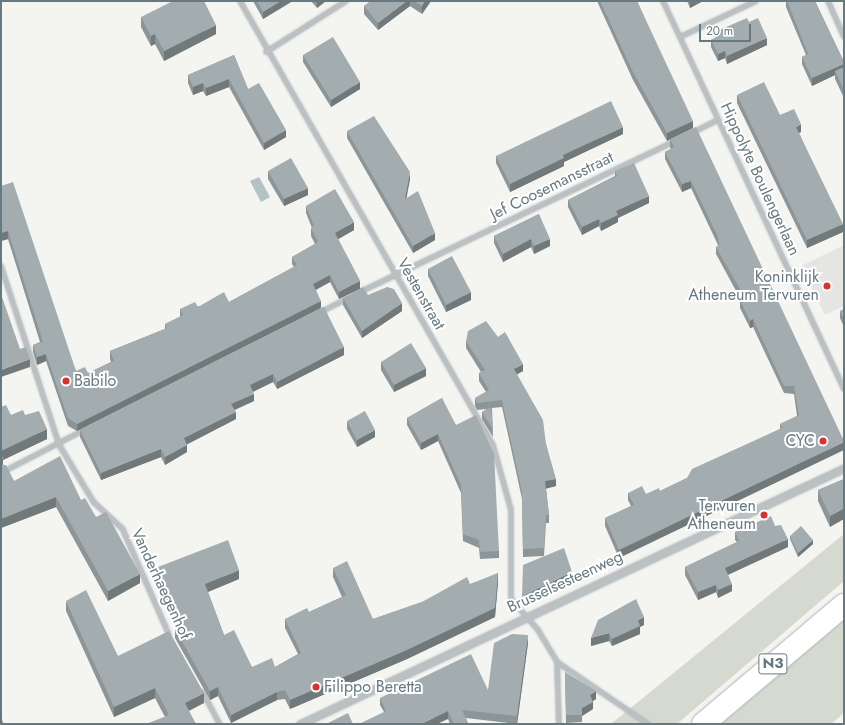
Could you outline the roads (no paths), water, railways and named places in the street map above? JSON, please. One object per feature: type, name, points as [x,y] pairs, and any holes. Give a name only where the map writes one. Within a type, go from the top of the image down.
[{"type":"main road","name":"N3","points":[[703,724],[844,605]]},
{"type":"street","name":"Vestenstraat","points":[[240,1],[266,52],[484,428],[499,460],[511,510],[510,596],[523,617],[538,630],[557,662]]},
{"type":"street","points":[[266,52],[346,1]]},
{"type":"street","name":"Hippolyte Boulengerlaan","points":[[663,1],[844,389]]},
{"type":"street","points":[[680,37],[756,1]]},
{"type":"street","points":[[828,1],[844,37]]},
{"type":"street","points":[[690,134],[718,120]]},
{"type":"street","name":"Jef Coosemansstraat","points":[[314,316],[682,137]]},
{"type":"street","points":[[1,266],[3,280],[59,444]]},
{"type":"street","points":[[1,474],[90,427]]},
{"type":"street","name":"Vanderhaegenhof","points":[[59,444],[94,502],[123,529],[173,640]]},
{"type":"street","name":"Brusselsesteenweg","points":[[300,724],[523,617],[844,468]]},
{"type":"street","points":[[557,662],[559,724]]},
{"type":"street","points":[[557,662],[648,724]]},
{"type":"street","points":[[198,684],[220,724]]},
{"type":"place","name":"Koninklijk Atheneum Tervuren","points":[[827,286]]},
{"type":"place","name":"Babilo","points":[[66,381]]},
{"type":"place","name":"CYC","points":[[823,441]]},
{"type":"place","name":"Tervuren Atheneum","points":[[764,515]]},
{"type":"place","name":"Filippo Beretta","points":[[316,687]]}]
